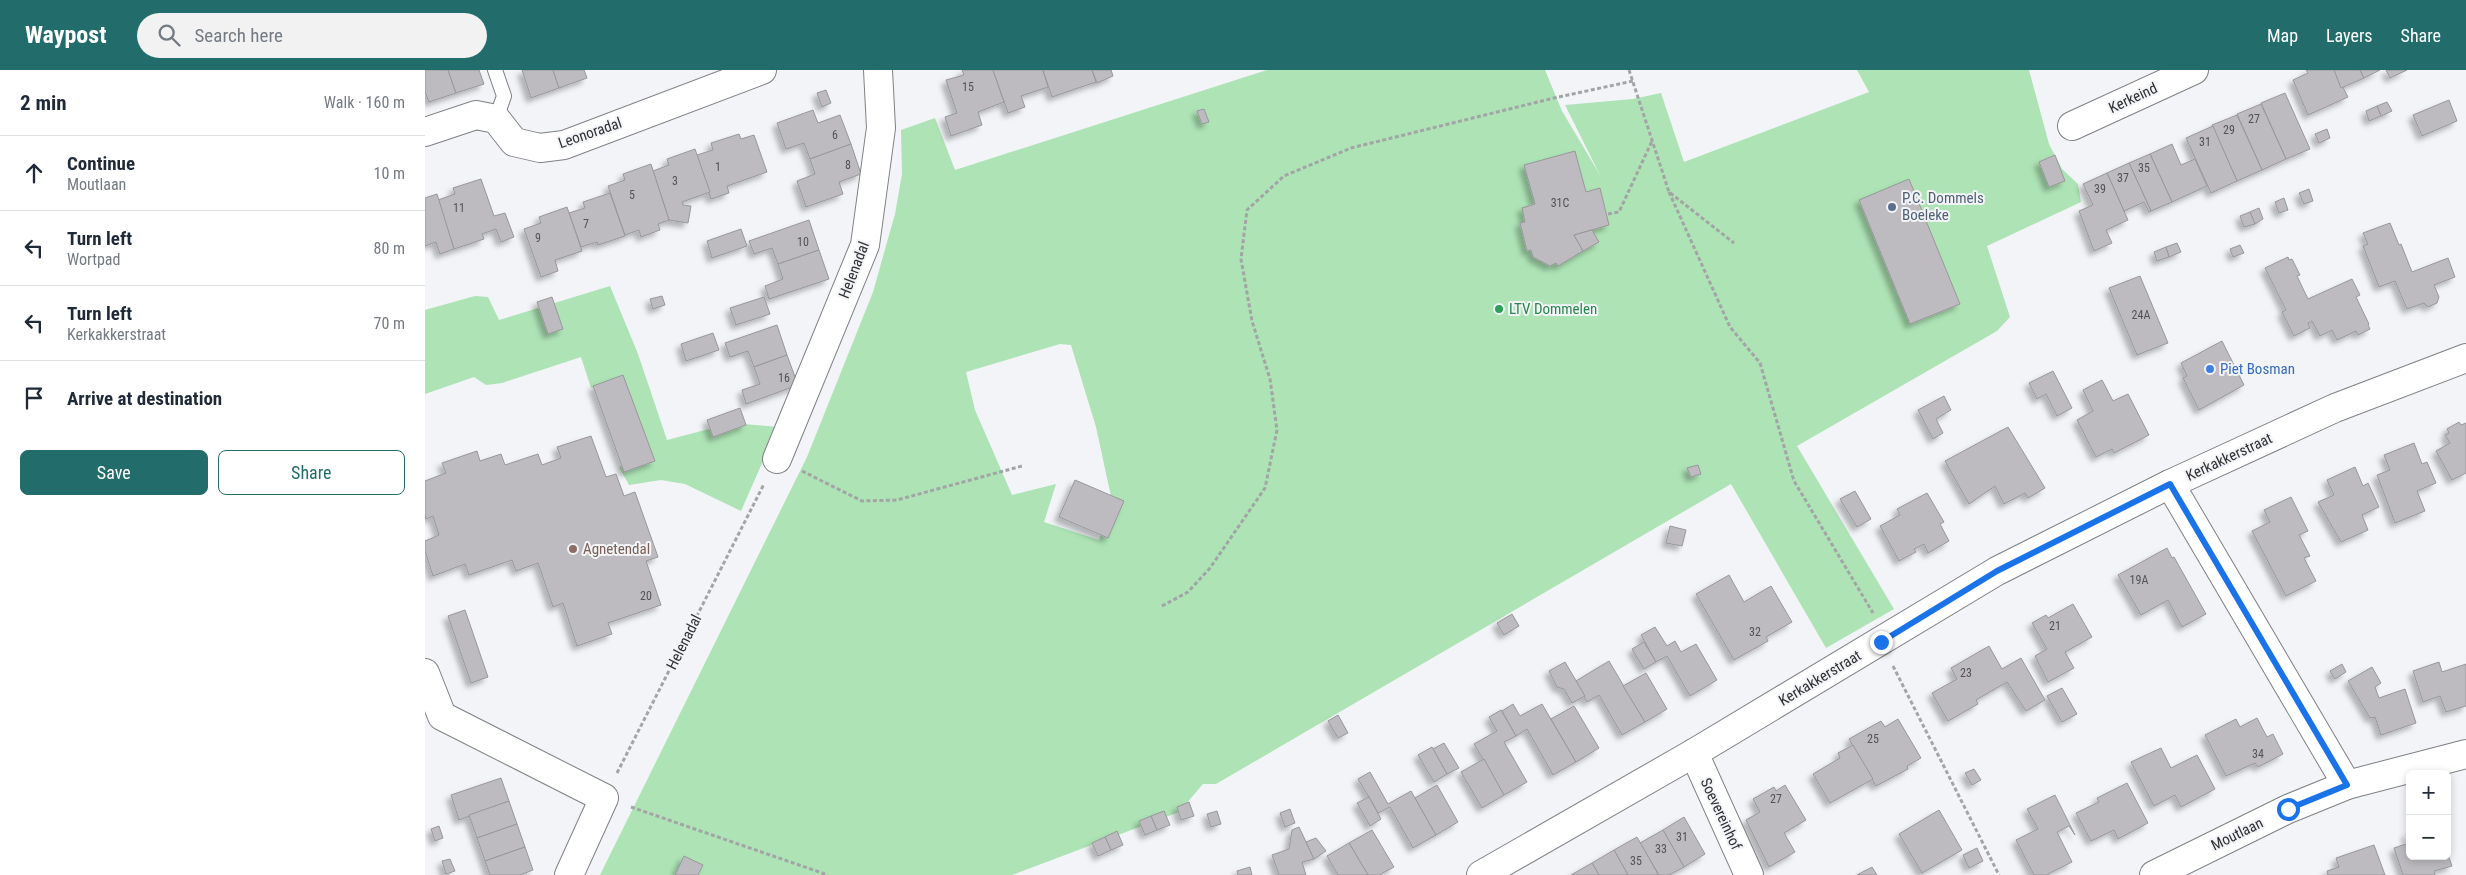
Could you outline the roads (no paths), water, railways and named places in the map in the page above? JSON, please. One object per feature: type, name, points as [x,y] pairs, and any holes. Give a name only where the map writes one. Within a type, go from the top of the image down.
[{"type":"street","name":"Leonoradal","points":[[496,119],[514,142],[539,148],[564,145],[762,70]]},
{"type":"street","name":"Helenadal","points":[[777,459],[865,245],[881,128],[878,70]]},
{"type":"street","name":"Kerkeind","points":[[2072,126],[2194,70]]},
{"type":"street","points":[[425,132],[476,115],[496,119]]},
{"type":"street","name":"Kerkakkerstraat","points":[[1481,875],[1694,753],[1997,571],[2170,484],[2335,408],[2466,358]]},
{"type":"street","points":[[2170,484],[2347,785]]},
{"type":"street","points":[[425,672],[443,716],[605,798],[569,875]]},
{"type":"street","name":"Soevereinhof","points":[[1694,753],[1749,875]]},
{"type":"street","name":"Moutlaan","points":[[2154,875],[2288,809],[2347,785],[2466,754]]},
{"type":"lane","points":[[495,70],[504,96],[496,119]]},
{"type":"place","name":"P.C. Dommels Boeleke","points":[[1892,207]]},
{"type":"place","name":"LTV Dommelen","points":[[1499,309]]},
{"type":"place","name":"Piet Bosman","points":[[2210,369]]},
{"type":"place","name":"Agnetendal","points":[[573,549]]}]
